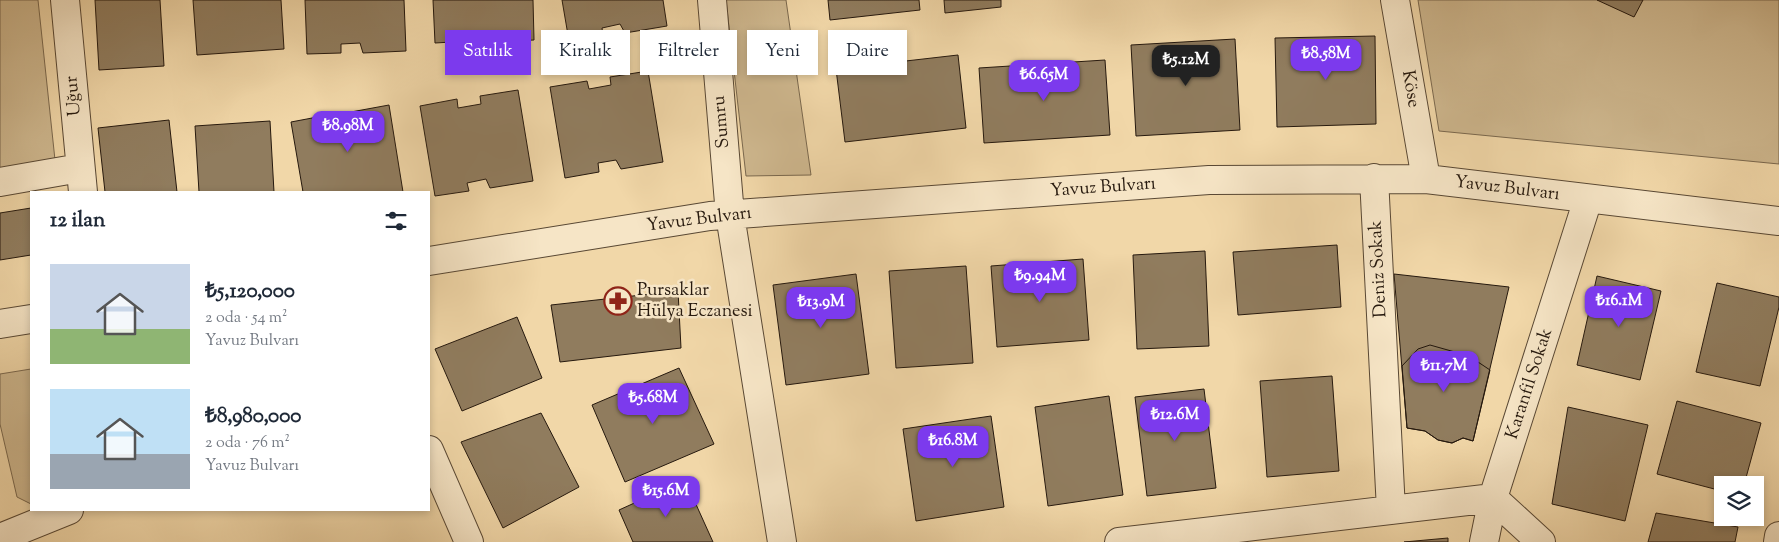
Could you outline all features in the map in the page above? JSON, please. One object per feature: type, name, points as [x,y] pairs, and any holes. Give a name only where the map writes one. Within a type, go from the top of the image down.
[{"type":"street","name":"Uğur","points":[[65,0],[82,180]]},
{"type":"street","name":"Sumru","points":[[712,0],[730,215],[782,542]]},
{"type":"street","name":"Köse","points":[[1395,0],[1426,179]]},
{"type":"street","name":"Deniz Sokak","points":[[1374,178],[1391,510]]},
{"type":"street","name":"Yavuz Bulvarı","points":[[430,261],[710,216],[1209,180],[1426,179],[1779,221]]},
{"type":"street","points":[[0,182],[82,180]]},
{"type":"street","name":"Karanfil Sokak","points":[[1484,542],[1494,498],[1588,198]]},
{"type":"street","points":[[0,324],[30,319]]},
{"type":"street","points":[[430,452],[469,542]]},
{"type":"street","points":[[1119,542],[1494,498],[1541,542]]},
{"type":"street","points":[[0,538],[67,511]]},
{"type":"street","points":[[1778,542],[1779,536]]},
{"type":"shaded area","points":[[0,0],[38,0],[55,160],[0,168]]},
{"type":"shaded area","points":[[726,0],[786,0],[790,30],[747,30],[747,75],[797,75],[811,175],[746,176],[735,75],[737,75],[737,30],[729,30]]},
{"type":"shaded area","points":[[1418,0],[1779,0],[1779,164],[1439,131]]},
{"type":"shaded area","points":[[30,369],[30,504],[17,497],[0,424],[0,374]]},
{"type":"building","points":[[95,0],[160,0],[164,66],[99,70]]},
{"type":"building","points":[[193,0],[281,0],[284,49],[197,55]]},
{"type":"building","points":[[305,0],[404,0],[406,51],[363,53],[360,43],[341,44],[341,53],[307,54]]},
{"type":"building","points":[[433,0],[533,0],[534,40],[531,40],[531,30],[445,30],[445,42],[435,43]]},
{"type":"building","points":[[562,0],[663,0],[667,26],[630,32],[630,30],[623,30],[620,24],[602,28],[602,30],[567,30]]},
{"type":"building","points":[[828,0],[919,0],[920,10],[830,20]]},
{"type":"building","points":[[944,0],[1001,0],[1001,7],[945,13]]},
{"type":"building","points":[[1597,0],[1643,0],[1634,17]]},
{"type":"building","points":[[1375,36],[1376,124],[1277,127],[1275,38]]},
{"type":"building","points":[[1235,39],[1240,130],[1136,136],[1131,45]]},
{"type":"building","points":[[958,55],[966,128],[845,142],[837,75],[907,75],[907,61]]},
{"type":"building","points":[[1105,60],[1110,135],[984,143],[979,68]]},
{"type":"building","points":[[640,72],[640,75],[649,75],[663,162],[621,169],[616,160],[598,163],[599,172],[565,178],[550,87],[587,81],[589,89],[611,85],[610,77]]},
{"type":"building","points":[[518,90],[533,181],[490,188],[486,179],[467,183],[469,191],[435,196],[420,106],[457,99],[458,108],[481,104],[480,96]]},
{"type":"building","points":[[389,105],[403,191],[303,191],[291,122],[328,115],[330,124],[352,120],[351,112]]},
{"type":"building","points":[[169,120],[177,191],[105,191],[98,128]]},
{"type":"building","points":[[270,121],[274,191],[199,191],[195,126]]},
{"type":"building","points":[[30,208],[30,255],[0,260],[0,213]]},
{"type":"building","points":[[1337,245],[1341,307],[1238,315],[1233,252]]},
{"type":"building","points":[[1205,251],[1209,346],[1137,349],[1133,255]]},
{"type":"building","points":[[1083,259],[1089,340],[997,347],[991,266]]},
{"type":"building","points":[[966,266],[973,363],[896,368],[889,271]]},
{"type":"building","points":[[856,274],[869,374],[786,385],[773,285]]},
{"type":"building","points":[[1394,274],[1509,287],[1473,441],[1463,438],[1452,443],[1438,440],[1425,431],[1407,428]]},
{"type":"building","points":[[1597,276],[1661,291],[1640,380],[1577,365]]},
{"type":"building","points":[[1717,283],[1779,297],[1779,307],[1760,386],[1696,372]]},
{"type":"building","points":[[678,291],[681,348],[560,362],[551,305]]},
{"type":"building","points":[[517,317],[542,378],[462,411],[435,349]]},
{"type":"building","points":[[1430,345],[1469,356],[1490,370],[1473,441],[1463,438],[1452,443],[1438,440],[1425,431],[1407,428],[1402,366],[1418,349]]},
{"type":"building","points":[[679,368],[714,444],[625,482],[592,405]]},
{"type":"building","points":[[1332,376],[1339,471],[1267,477],[1260,381]]},
{"type":"building","points":[[1204,389],[1216,488],[1147,496],[1135,397]]},
{"type":"building","points":[[1109,396],[1123,495],[1048,506],[1035,407]]},
{"type":"building","points":[[1677,401],[1761,423],[1746,476],[1714,476],[1714,489],[1657,474]]},
{"type":"building","points":[[1568,407],[1648,425],[1625,521],[1552,504]]},
{"type":"building","points":[[541,413],[579,487],[503,528],[461,442]]},
{"type":"building","points":[[991,416],[1004,507],[916,521],[903,429]]},
{"type":"building","points":[[685,480],[713,542],[633,542],[619,510]]},
{"type":"building","points":[[1656,513],[1714,523],[1714,526],[1738,527],[1735,542],[1648,542]]},
{"type":"building","points":[[1448,538],[1448,542],[1404,542]]},
{"type":"place","name":"Pursaklar Hülya Eczanesi","points":[[618,301]]}]
